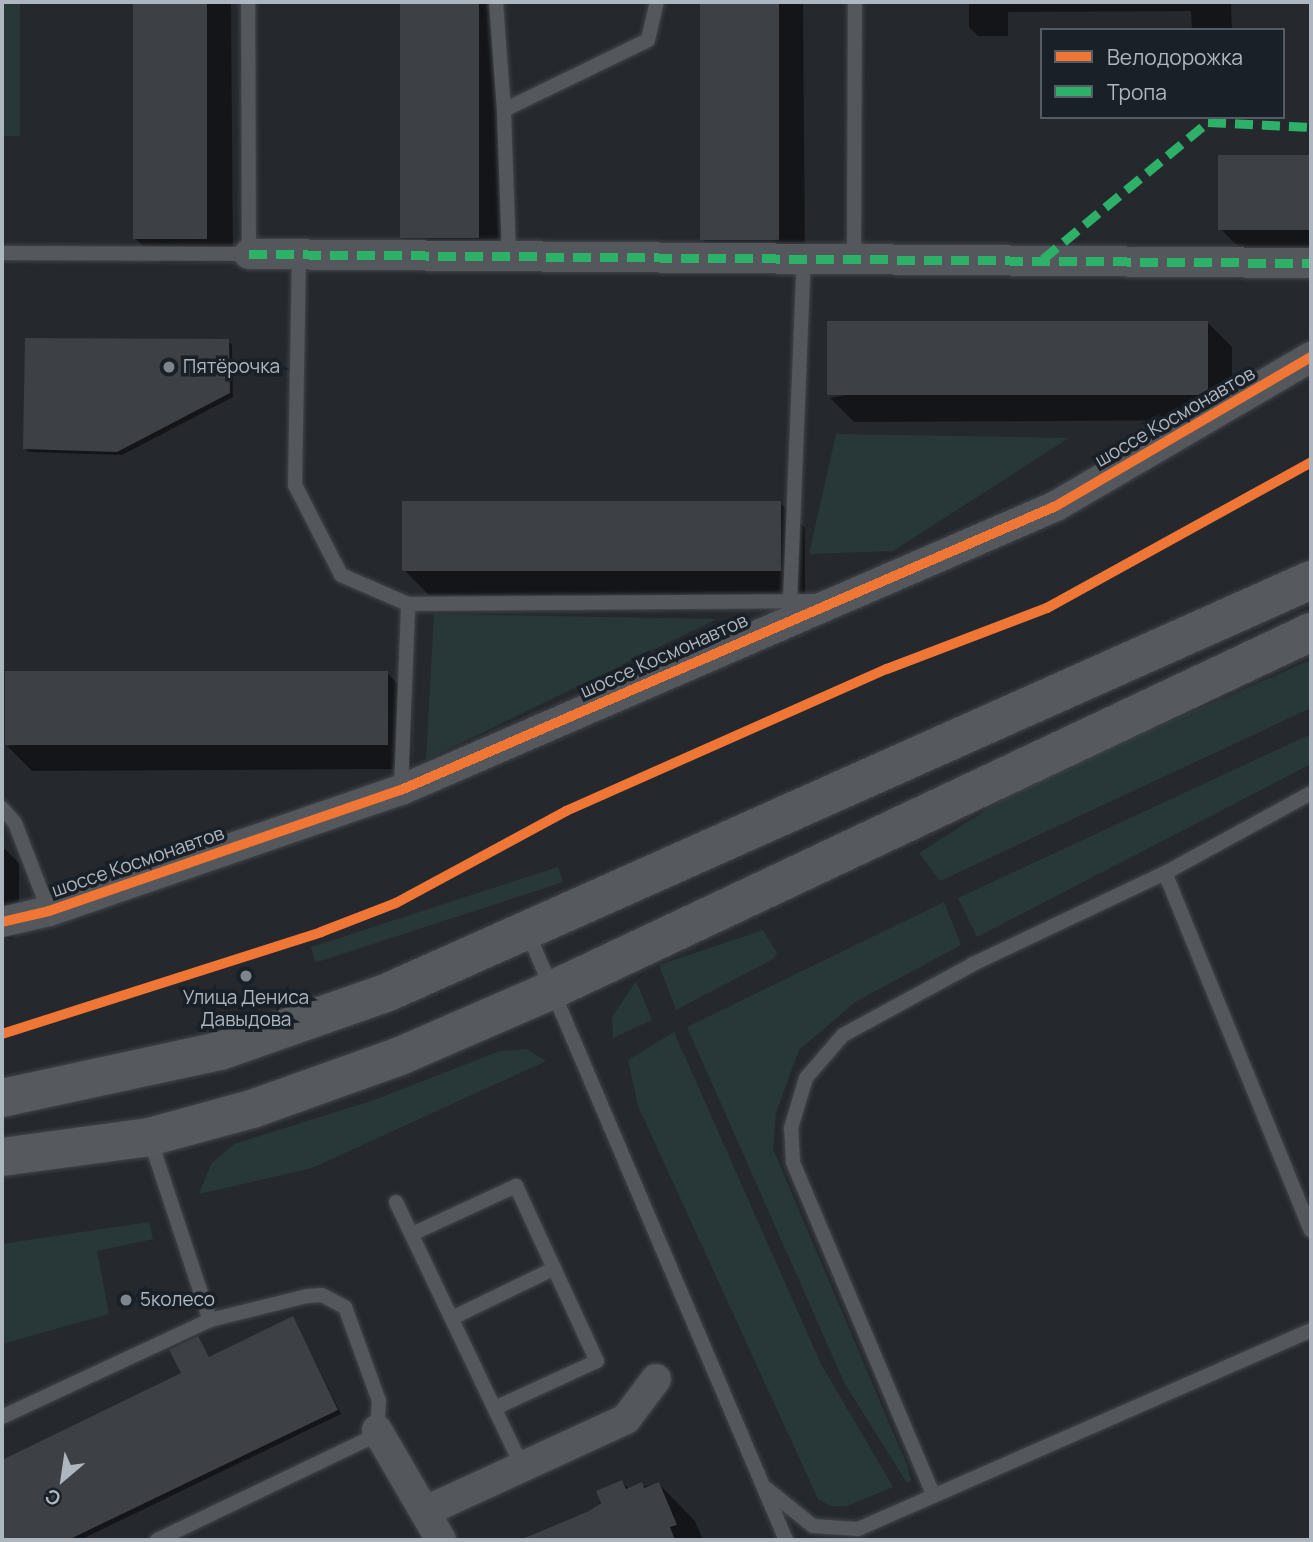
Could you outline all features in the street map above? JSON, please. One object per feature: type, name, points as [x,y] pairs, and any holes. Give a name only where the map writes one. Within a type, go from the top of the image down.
[{"type":"main road","points":[[2,1098],[220,1051],[386,993],[1311,580]]},
{"type":"main road","points":[[2,1157],[149,1137],[252,1109],[400,1056],[552,990],[1311,632]]},
{"type":"street","points":[[249,254],[1311,263]]},
{"type":"street","name":"шоссе Космонавтов","points":[[2,922],[49,911],[401,790],[1056,506],[1311,357]]},
{"type":"street","points":[[426,1511],[626,1419],[656,1379]]},
{"type":"street","points":[[377,1430],[441,1540]]},
{"type":"lane","points":[[2,253],[249,254],[248,2]]},
{"type":"lane","points":[[496,2],[504,110],[509,256]]},
{"type":"lane","points":[[504,110],[648,40],[657,2]]},
{"type":"lane","points":[[854,258],[855,2]]},
{"type":"lane","points":[[299,255],[295,485],[341,575],[408,604],[834,601]]},
{"type":"lane","points":[[790,601],[804,257]]},
{"type":"lane","points":[[401,790],[408,604]]},
{"type":"lane","points":[[933,1494],[798,1177],[790,1145],[797,1098],[817,1061],[843,1035],[973,964],[1165,873],[1311,793]]},
{"type":"lane","points":[[2,808],[15,822],[49,911]]},
{"type":"lane","points":[[1165,873],[1311,1230]]},
{"type":"lane","points":[[527,930],[786,1540]]},
{"type":"lane","points":[[149,1137],[210,1320]]},
{"type":"lane","points":[[412,1234],[516,1186],[597,1361],[495,1408]]},
{"type":"lane","points":[[396,1202],[522,1466]]},
{"type":"lane","points":[[452,1318],[555,1268]]},
{"type":"lane","points":[[2,1416],[210,1320],[290,1298],[322,1295],[334,1299],[350,1317],[379,1401],[377,1430],[368,1439],[157,1540]]},
{"type":"lane","points":[[761,1483],[800,1520],[837,1531],[858,1529],[1311,1330]]},
{"type":"shaded area","points":[[2,2],[20,2],[20,136],[2,136]]},
{"type":"shaded area","points":[[836,434],[1069,438],[893,551],[809,554]]},
{"type":"shaded area","points":[[434,614],[717,619],[426,760]]},
{"type":"shaded area","points":[[1311,660],[1311,708],[940,881],[919,853],[1028,783]]},
{"type":"shaded area","points":[[1311,734],[1311,764],[977,937],[958,898]]},
{"type":"shaded area","points":[[558,867],[563,882],[316,963],[311,947]]},
{"type":"shaded area","points":[[944,902],[961,945],[855,1002],[799,1050],[776,1113],[773,1149],[907,1465],[911,1481],[907,1483],[845,1384],[687,1027]]},
{"type":"shaded area","points":[[763,930],[777,953],[773,959],[676,1010],[659,965]]},
{"type":"shaded area","points":[[636,981],[652,1020],[613,1038],[612,1017]]},
{"type":"shaded area","points":[[674,1032],[821,1364],[893,1487],[847,1506],[830,1506],[818,1499],[638,1106],[628,1060]]},
{"type":"shaded area","points":[[526,1049],[546,1061],[312,1168],[199,1194],[211,1164],[234,1144],[374,1100],[500,1051]]},
{"type":"shaded area","points":[[149,1222],[153,1239],[97,1251],[109,1314],[2,1344],[2,1244]]},
{"type":"building","points":[[133,2],[207,2],[207,239],[133,239]]},
{"type":"building","points":[[400,2],[479,2],[479,238],[400,238]]},
{"type":"building","points":[[700,2],[779,2],[779,240],[700,240]]},
{"type":"building","points":[[1218,155],[1311,155],[1311,230],[1218,230]]},
{"type":"building","points":[[827,321],[1208,321],[1208,395],[827,395]]},
{"type":"building","points":[[25,338],[229,339],[230,393],[117,452],[23,449]]},
{"type":"building","points":[[402,501],[781,501],[781,571],[402,571]]},
{"type":"building","points":[[5,671],[388,671],[388,745],[5,745]]},
{"type":"building","points":[[293,1316],[338,1410],[68,1540],[2,1540],[2,1460],[181,1373],[169,1350],[198,1336],[209,1357]]},
{"type":"building","points":[[622,1480],[626,1489],[642,1482],[644,1488],[659,1482],[677,1525],[670,1527],[675,1540],[520,1540],[589,1511],[601,1503],[596,1491]]},
{"type":"marked path","points":[[1043,259],[1208,122],[1311,127]]},
{"type":"marked path","points":[[249,254],[1311,263]]},
{"type":"cycle path","points":[[2,922],[49,911],[401,790],[1056,506],[1311,357]]},
{"type":"cycle path","points":[[2,1034],[321,932],[396,903],[566,811],[887,669],[1047,608],[1311,462]]},
{"type":"place","name":"Пятёрочка","points":[[169,367]]},
{"type":"place","name":"Улица Дениса Давыдова","points":[[246,976]]},
{"type":"place","name":"5колесо","points":[[126,1300]]}]
